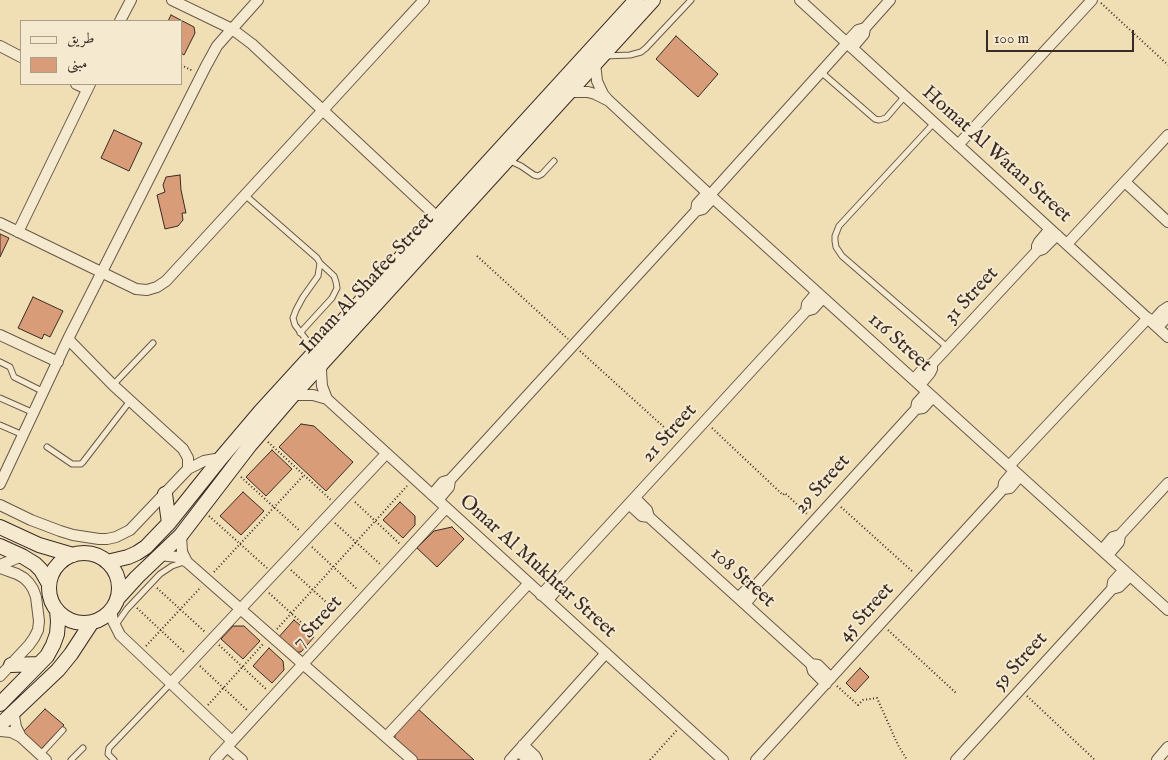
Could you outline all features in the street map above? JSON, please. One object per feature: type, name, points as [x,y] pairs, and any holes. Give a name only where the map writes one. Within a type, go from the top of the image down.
[{"type":"street","points":[[121,20],[131,0]]},
{"type":"street","points":[[172,0],[232,29],[252,44],[437,218]]},
{"type":"street","points":[[0,484],[68,340],[201,75],[217,46],[258,0]]},
{"type":"street","points":[[0,223],[136,289],[147,290],[157,287],[166,281],[424,0]]},
{"type":"street","name":"Imam Al Shafee Street","points":[[114,604],[137,577],[181,535],[259,434],[294,394],[319,357],[437,218],[636,0]]},
{"type":"street","name":"Imam Al Shafee Street","points":[[107,562],[128,557],[146,547],[256,417],[319,357],[508,160],[653,0]]},
{"type":"street","name":"Homat Al Watan Street","points":[[800,0],[1168,336]]},
{"type":"street","points":[[435,498],[449,487],[450,480],[696,211],[697,204],[710,195],[821,72],[849,45],[864,34],[865,28],[890,0]]},
{"type":"street","points":[[958,145],[1092,0]]},
{"type":"street","points":[[0,46],[20,56]]},
{"type":"street","name":"116 Street","points":[[599,60],[597,81],[608,100],[710,195],[1168,610]]},
{"type":"street","points":[[18,232],[89,86]]},
{"type":"street","name":"116 Street","points":[[569,92],[588,92],[608,100]]},
{"type":"street","points":[[1067,244],[1168,135]]},
{"type":"street","points":[[1125,182],[1168,222]]},
{"type":"street","name":"31 Street","points":[[923,388],[926,366],[932,364],[948,348],[1037,251],[1045,247],[1053,232]]},
{"type":"street","name":"21 Street","points":[[544,597],[559,587],[559,580],[806,311],[807,304],[820,295]]},
{"type":"street","points":[[1153,322],[1168,307]]},
{"type":"street","points":[[1153,322],[1168,316]]},
{"type":"street","name":"45 Street","points":[[756,760],[1003,489],[1004,483],[1014,471],[1153,322]]},
{"type":"street","points":[[0,334],[58,362]]},
{"type":"street","points":[[68,340],[113,385],[183,449],[188,458],[188,469]]},
{"type":"street","points":[[319,357],[322,386],[327,400]]},
{"type":"street","name":"29 Street","points":[[741,601],[749,587],[756,585],[916,410],[923,388]]},
{"type":"street","name":"Omar Al Mukhtar Street","points":[[294,394],[313,395],[327,400],[723,760]]},
{"type":"street","points":[[171,683],[386,454]]},
{"type":"street","points":[[0,506],[60,531],[86,537],[108,539],[130,530],[188,469],[204,461],[221,458]]},
{"type":"street","points":[[1105,553],[1119,542],[1120,535],[1168,483]]},
{"type":"street","points":[[165,494],[168,523]]},
{"type":"street","name":"108 Street","points":[[632,501],[647,510],[649,517],[811,664],[818,665],[829,680]]},
{"type":"street","name":"7 Street","points":[[215,760],[446,508]]},
{"type":"street","points":[[1,526],[44,547],[73,555]]},
{"type":"street","points":[[181,535],[181,546],[187,562]]},
{"type":"street","points":[[0,546],[35,564],[49,584]]},
{"type":"street","points":[[0,704],[47,656],[53,645],[58,622],[56,610],[49,593],[49,584],[56,566],[64,559],[73,555],[91,554],[107,562],[114,570],[118,579],[119,589],[114,604],[112,621],[120,635],[202,712],[242,760]]},
{"type":"street","points":[[160,555],[177,557],[187,562],[412,760]]},
{"type":"street","points":[[0,566],[22,556]]},
{"type":"street","points":[[0,566],[24,578],[29,583],[36,596],[39,611],[38,630],[34,638],[0,676]]},
{"type":"street","name":"59 Street","points":[[956,760],[1112,588],[1119,586],[1127,573]]},
{"type":"street","points":[[386,737],[529,583]]},
{"type":"street","points":[[56,610],[64,617],[73,621],[82,623],[92,622],[103,618],[114,604]]},
{"type":"street","points":[[0,725],[65,662],[92,622]]},
{"type":"street","points":[[510,760],[606,653]]},
{"type":"street","points":[[11,665],[39,664]]},
{"type":"street","points":[[15,710],[16,727],[21,737]]},
{"type":"street","points":[[0,730],[11,732],[21,737],[43,758]]},
{"type":"street","points":[[521,748],[528,760]]},
{"type":"street","points":[[521,748],[534,754],[538,760]]},
{"type":"street","points":[[1157,760],[1168,748]]},
{"type":"lane","points":[[599,60],[630,56],[641,52],[691,0]]},
{"type":"lane","points":[[821,72],[875,119],[886,118],[905,96]]},
{"type":"lane","points":[[934,123],[839,226],[835,241],[836,247],[842,256],[948,348]]},
{"type":"lane","points":[[508,160],[538,176],[554,161]]},
{"type":"lane","points":[[245,195],[334,276],[337,288],[332,298],[300,333]]},
{"type":"lane","points":[[319,357],[293,321],[296,310],[318,276],[320,263]]},
{"type":"lane","points":[[113,385],[153,343]]},
{"type":"lane","points":[[0,362],[10,367],[14,378],[44,392]]},
{"type":"lane","points":[[0,398],[34,413]]},
{"type":"lane","points":[[47,447],[72,464],[81,464],[130,401]]},
{"type":"lane","points":[[0,425],[23,435]]},
{"type":"lane","points":[[115,627],[127,609],[160,574],[172,566],[187,562]]},
{"type":"lane","points":[[114,760],[108,754],[110,746],[171,683]]},
{"type":"lane","points":[[43,758],[63,730]]},
{"type":"lane","points":[[71,760],[83,748]]},
{"type":"path","points":[[1097,0],[1168,65]]},
{"type":"path","points":[[182,66],[201,75]]},
{"type":"path","points":[[705,422],[783,495],[785,493],[814,521]]},
{"type":"path","points":[[259,434],[338,506]]},
{"type":"path","points":[[232,469],[366,597]]},
{"type":"path","points":[[140,653],[304,475]]},
{"type":"path","points":[[202,712],[414,478]]},
{"type":"path","points":[[348,495],[407,551]]},
{"type":"path","points":[[833,500],[921,580]]},
{"type":"path","points":[[201,509],[273,574]]},
{"type":"path","points":[[328,516],[388,572]]},
{"type":"path","points":[[283,564],[345,620]]},
{"type":"path","points":[[262,586],[324,643]]},
{"type":"path","points":[[881,624],[956,693]]},
{"type":"path","points":[[829,680],[858,705],[863,700],[877,698],[898,745],[907,760]]},
{"type":"path","points":[[1020,690],[1096,760]]},
{"type":"path","points":[[650,760],[683,723]]},
{"type":"building","points":[[171,15],[181,20],[168,20]]},
{"type":"building","points":[[182,21],[194,27],[195,33],[184,55],[182,54]]},
{"type":"building","points":[[676,36],[718,74],[698,97],[656,59]]},
{"type":"building","points":[[114,130],[142,143],[129,171],[101,158]]},
{"type":"building","points":[[180,175],[186,213],[182,213],[183,220],[178,226],[165,229],[157,195],[165,192],[163,185],[166,177]]},
{"type":"building","points":[[0,234],[9,238],[0,257]]},
{"type":"building","points":[[33,297],[63,311],[50,337],[44,334],[42,339],[18,328]]},
{"type":"building","points":[[301,424],[314,426],[353,462],[326,491],[279,447]]},
{"type":"building","points":[[272,450],[292,469],[266,496],[246,477]]},
{"type":"building","points":[[243,492],[264,511],[241,535],[220,516]]},
{"type":"building","points":[[400,502],[415,516],[415,525],[403,538],[383,520]]},
{"type":"building","points":[[452,527],[464,539],[437,567],[417,548],[434,531]]},
{"type":"building","points":[[294,620],[314,637],[301,652],[292,652],[277,639]]},
{"type":"building","points":[[233,626],[244,626],[260,641],[243,659],[221,639]]},
{"type":"building","points":[[269,648],[283,661],[284,670],[272,683],[253,666]]},
{"type":"building","points":[[860,668],[869,677],[855,692],[846,683]]},
{"type":"building","points":[[417,708],[474,760],[418,760],[395,739],[395,731]]},
{"type":"building","points":[[45,709],[64,725],[41,749],[23,732]]}]
